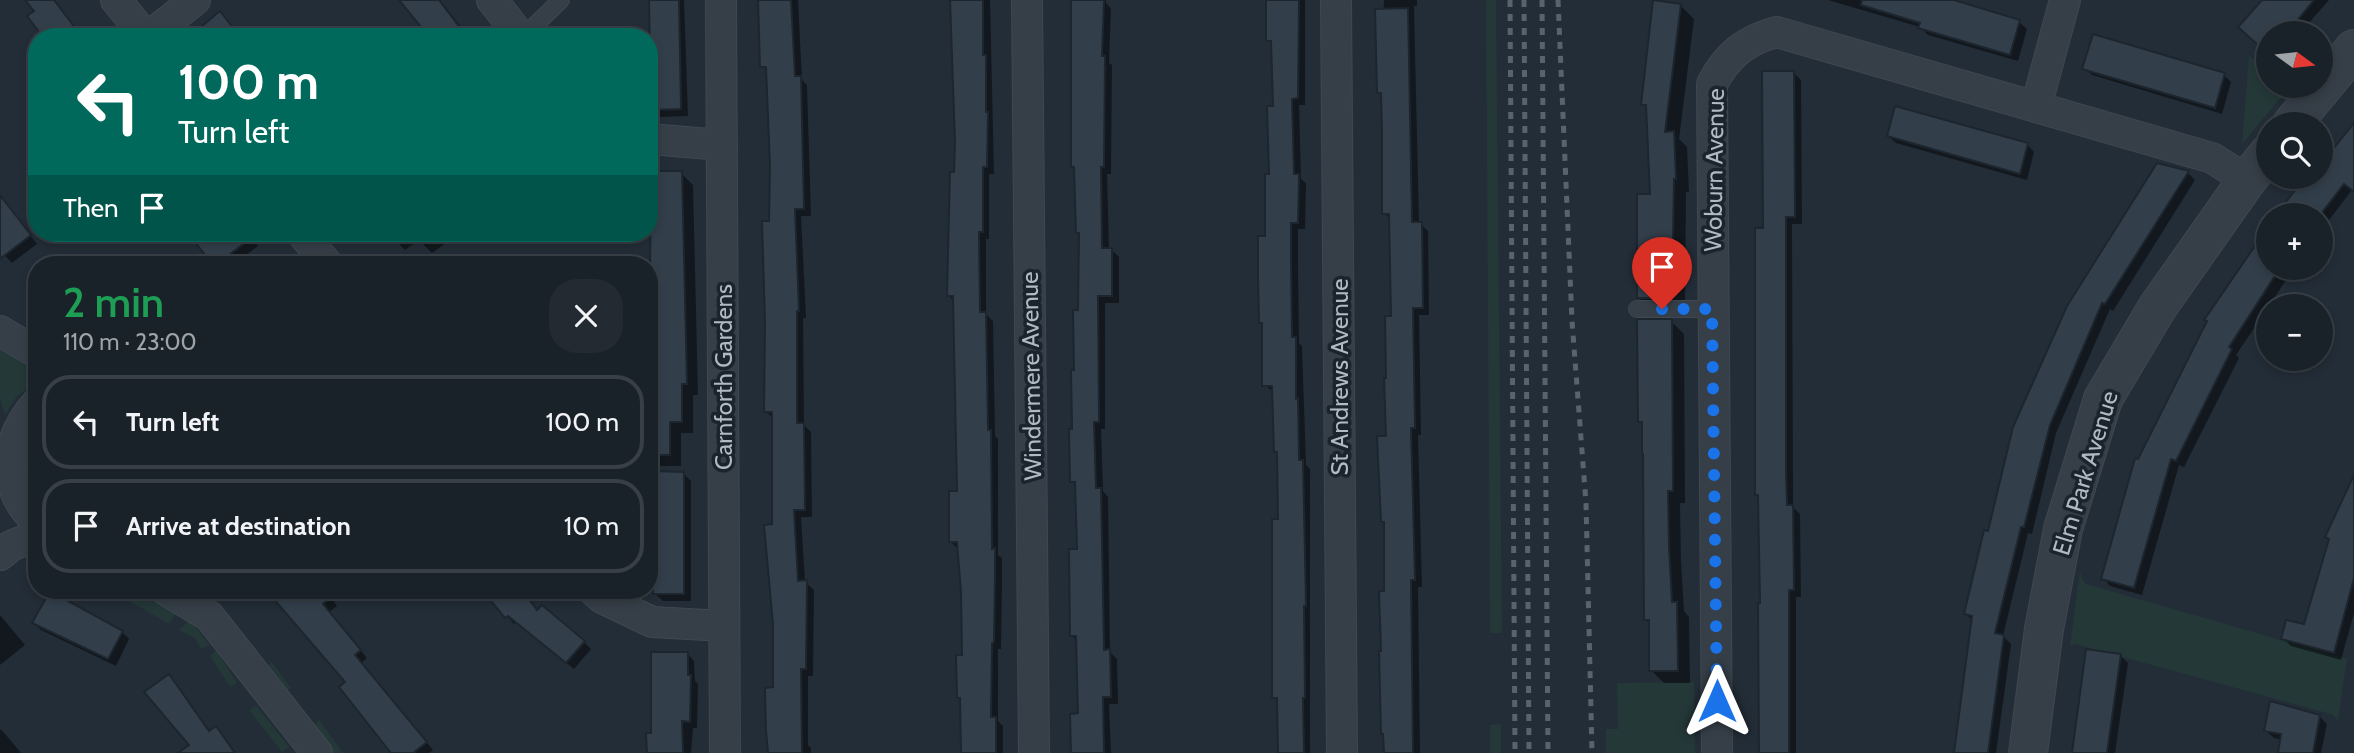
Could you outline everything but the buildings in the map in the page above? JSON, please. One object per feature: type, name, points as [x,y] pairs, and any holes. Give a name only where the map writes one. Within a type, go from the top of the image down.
[{"type":"street","points":[[116,0],[139,28]]},
{"type":"street","points":[[159,28],[195,0]]},
{"type":"street","points":[[492,0],[515,28]]},
{"type":"street","name":"Carnforth Gardens","points":[[721,0],[725,753]]},
{"type":"street","name":"Windermere Avenue","points":[[1027,0],[1034,753]]},
{"type":"street","name":"St Andrews Avenue","points":[[1336,0],[1342,753]]},
{"type":"street","points":[[2036,107],[2065,0]]},
{"type":"street","name":"Woburn Avenue","points":[[1717,753],[1712,84],[1731,54],[1745,43],[1777,32],[2211,158],[2256,167]]},
{"type":"street","points":[[2302,112],[2354,49]]},
{"type":"street","points":[[658,140],[722,145]]},
{"type":"street","name":"Elm Park Avenue","points":[[2028,753],[2044,629],[2063,529],[2103,399],[2157,308],[2256,170]]},
{"type":"street","points":[[0,331],[28,348]]},
{"type":"street","points":[[28,414],[18,427],[9,454],[6,491],[28,514]]},
{"type":"street","points":[[0,425],[9,454]]},
{"type":"street","points":[[0,555],[10,546],[28,539]]},
{"type":"street","points":[[604,599],[652,622],[724,626]]},
{"type":"street","points":[[205,603],[317,753]]},
{"type":"lane","points":[[531,28],[561,0]]},
{"type":"lane","points":[[1637,309],[1712,309]]},
{"type":"green space","points":[[1486,0],[1496,0],[1502,633],[1490,633]]},
{"type":"green space","points":[[2249,56],[2256,62],[2256,98],[2280,98],[2269,112],[2256,112],[2256,127],[2242,144]]},
{"type":"green space","points":[[0,349],[28,367],[28,388],[17,396],[5,415],[0,398]]},
{"type":"green space","points":[[28,436],[28,488],[24,481],[25,441]]},
{"type":"green space","points":[[2080,571],[2086,584],[2347,659],[2338,720],[2331,714],[2075,644],[2070,646]]},
{"type":"green space","points":[[126,599],[165,599],[179,609],[169,624]]},
{"type":"green space","points":[[190,620],[210,645],[201,649],[195,638],[179,630]]},
{"type":"green space","points":[[216,650],[237,683],[230,687],[210,656]]},
{"type":"green space","points":[[271,661],[291,688],[286,691],[267,669]]},
{"type":"green space","points":[[1694,682],[1695,753],[1606,753],[1606,729],[1618,729],[1617,683]]},
{"type":"green space","points":[[256,705],[289,747],[282,752],[249,710]]},
{"type":"green space","points":[[319,720],[343,753],[334,753],[314,726]]},
{"type":"green space","points":[[1501,724],[1501,753],[1490,753],[1490,725]]},
{"type":"railway","points":[[1510,0],[1515,753]]},
{"type":"railway","points":[[1524,0],[1529,753]]},
{"type":"railway","points":[[1542,0],[1548,753]]},
{"type":"railway","points":[[1558,0],[1572,321],[1586,503],[1592,753]]},
{"type":"route","points":[[1662,309],[1712,309],[1717,701]]}]
